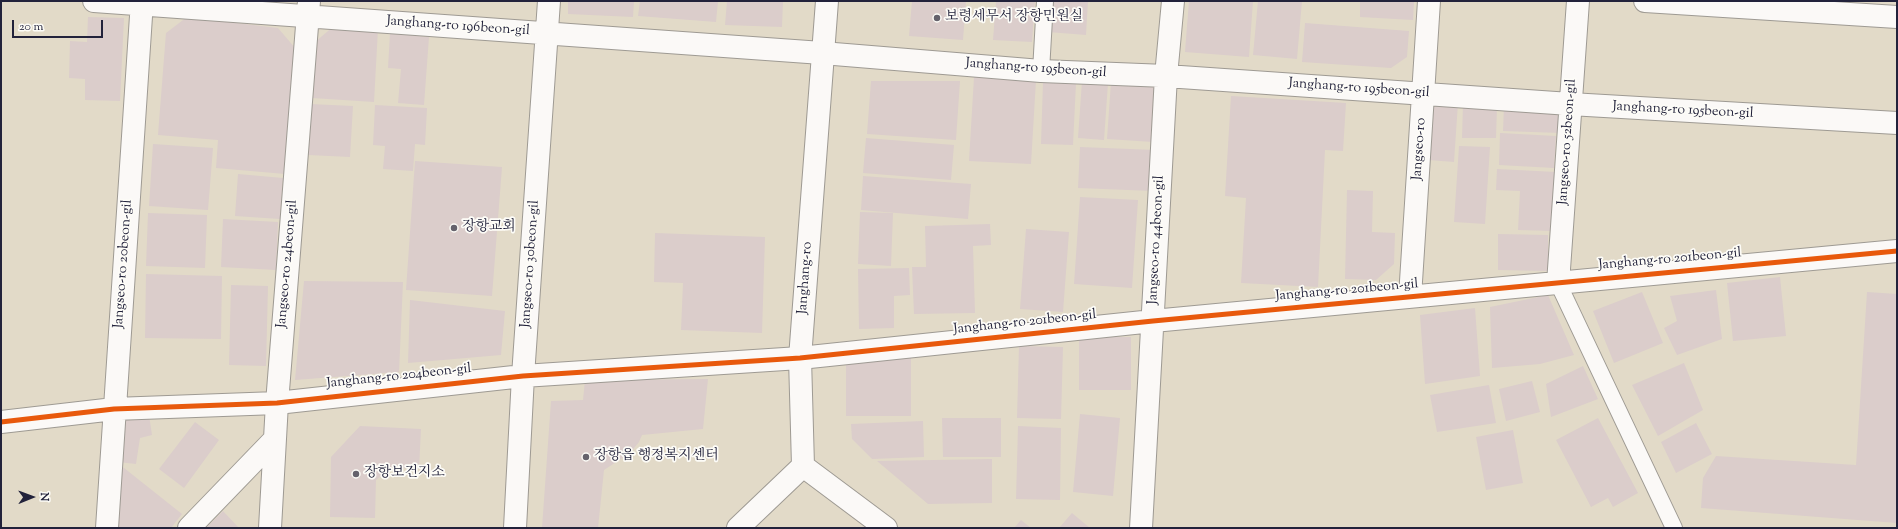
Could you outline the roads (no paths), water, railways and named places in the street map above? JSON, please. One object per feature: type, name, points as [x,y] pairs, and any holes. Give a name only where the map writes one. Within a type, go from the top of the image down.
[{"type":"street","name":"Janghang-ro 196beon-gil","points":[[94,1],[309,9],[547,32],[822,53]]},
{"type":"street","name":"Jangseo-ro 30beon-gil","points":[[516,528],[523,376],[549,1]]},
{"type":"street","name":"Janghang-ro","points":[[803,466],[800,358],[827,1]]},
{"type":"street","name":"Jangseo-ro 44beon-gil","points":[[1141,528],[1166,76],[1173,1]]},
{"type":"street","name":"Jangseo-ro","points":[[1410,297],[1429,1]]},
{"type":"street","name":"Jangseo-ro 52beon-gil","points":[[1558,283],[1578,1]]},
{"type":"street","points":[[1646,1],[1897,17]]},
{"type":"street","name":"Jangseo-ro 20beon-gil","points":[[107,528],[142,3]]},
{"type":"street","name":"Jangseo-ro 24beon-gil","points":[[270,528],[277,403],[309,9]]},
{"type":"street","name":"Janghang-ro 195beon-gil","points":[[822,53],[1042,71],[1166,76],[1570,104],[1897,123]]},
{"type":"street","name":"Janghang-ro 201beon-gil","points":[[800,358],[1153,321],[1897,251]]},
{"type":"street","name":"Janghang-ro 204beon-gil","points":[[1,422],[114,409],[277,403],[523,376],[800,358]]},
{"type":"street","points":[[188,528],[275,439]]},
{"type":"street","points":[[738,528],[803,466],[886,528]]},
{"type":"lane","points":[[1042,71],[1045,1]]},
{"type":"lane","points":[[1558,283],[1674,528]]},
{"type":"place","name":"보령세무서 장항민원실","points":[[937,18]]},
{"type":"place","name":"장항교회","points":[[454,228]]},
{"type":"place","name":"장항읍 행정복지센터","points":[[586,457]]},
{"type":"place","name":"장항보건지소","points":[[356,474]]}]
